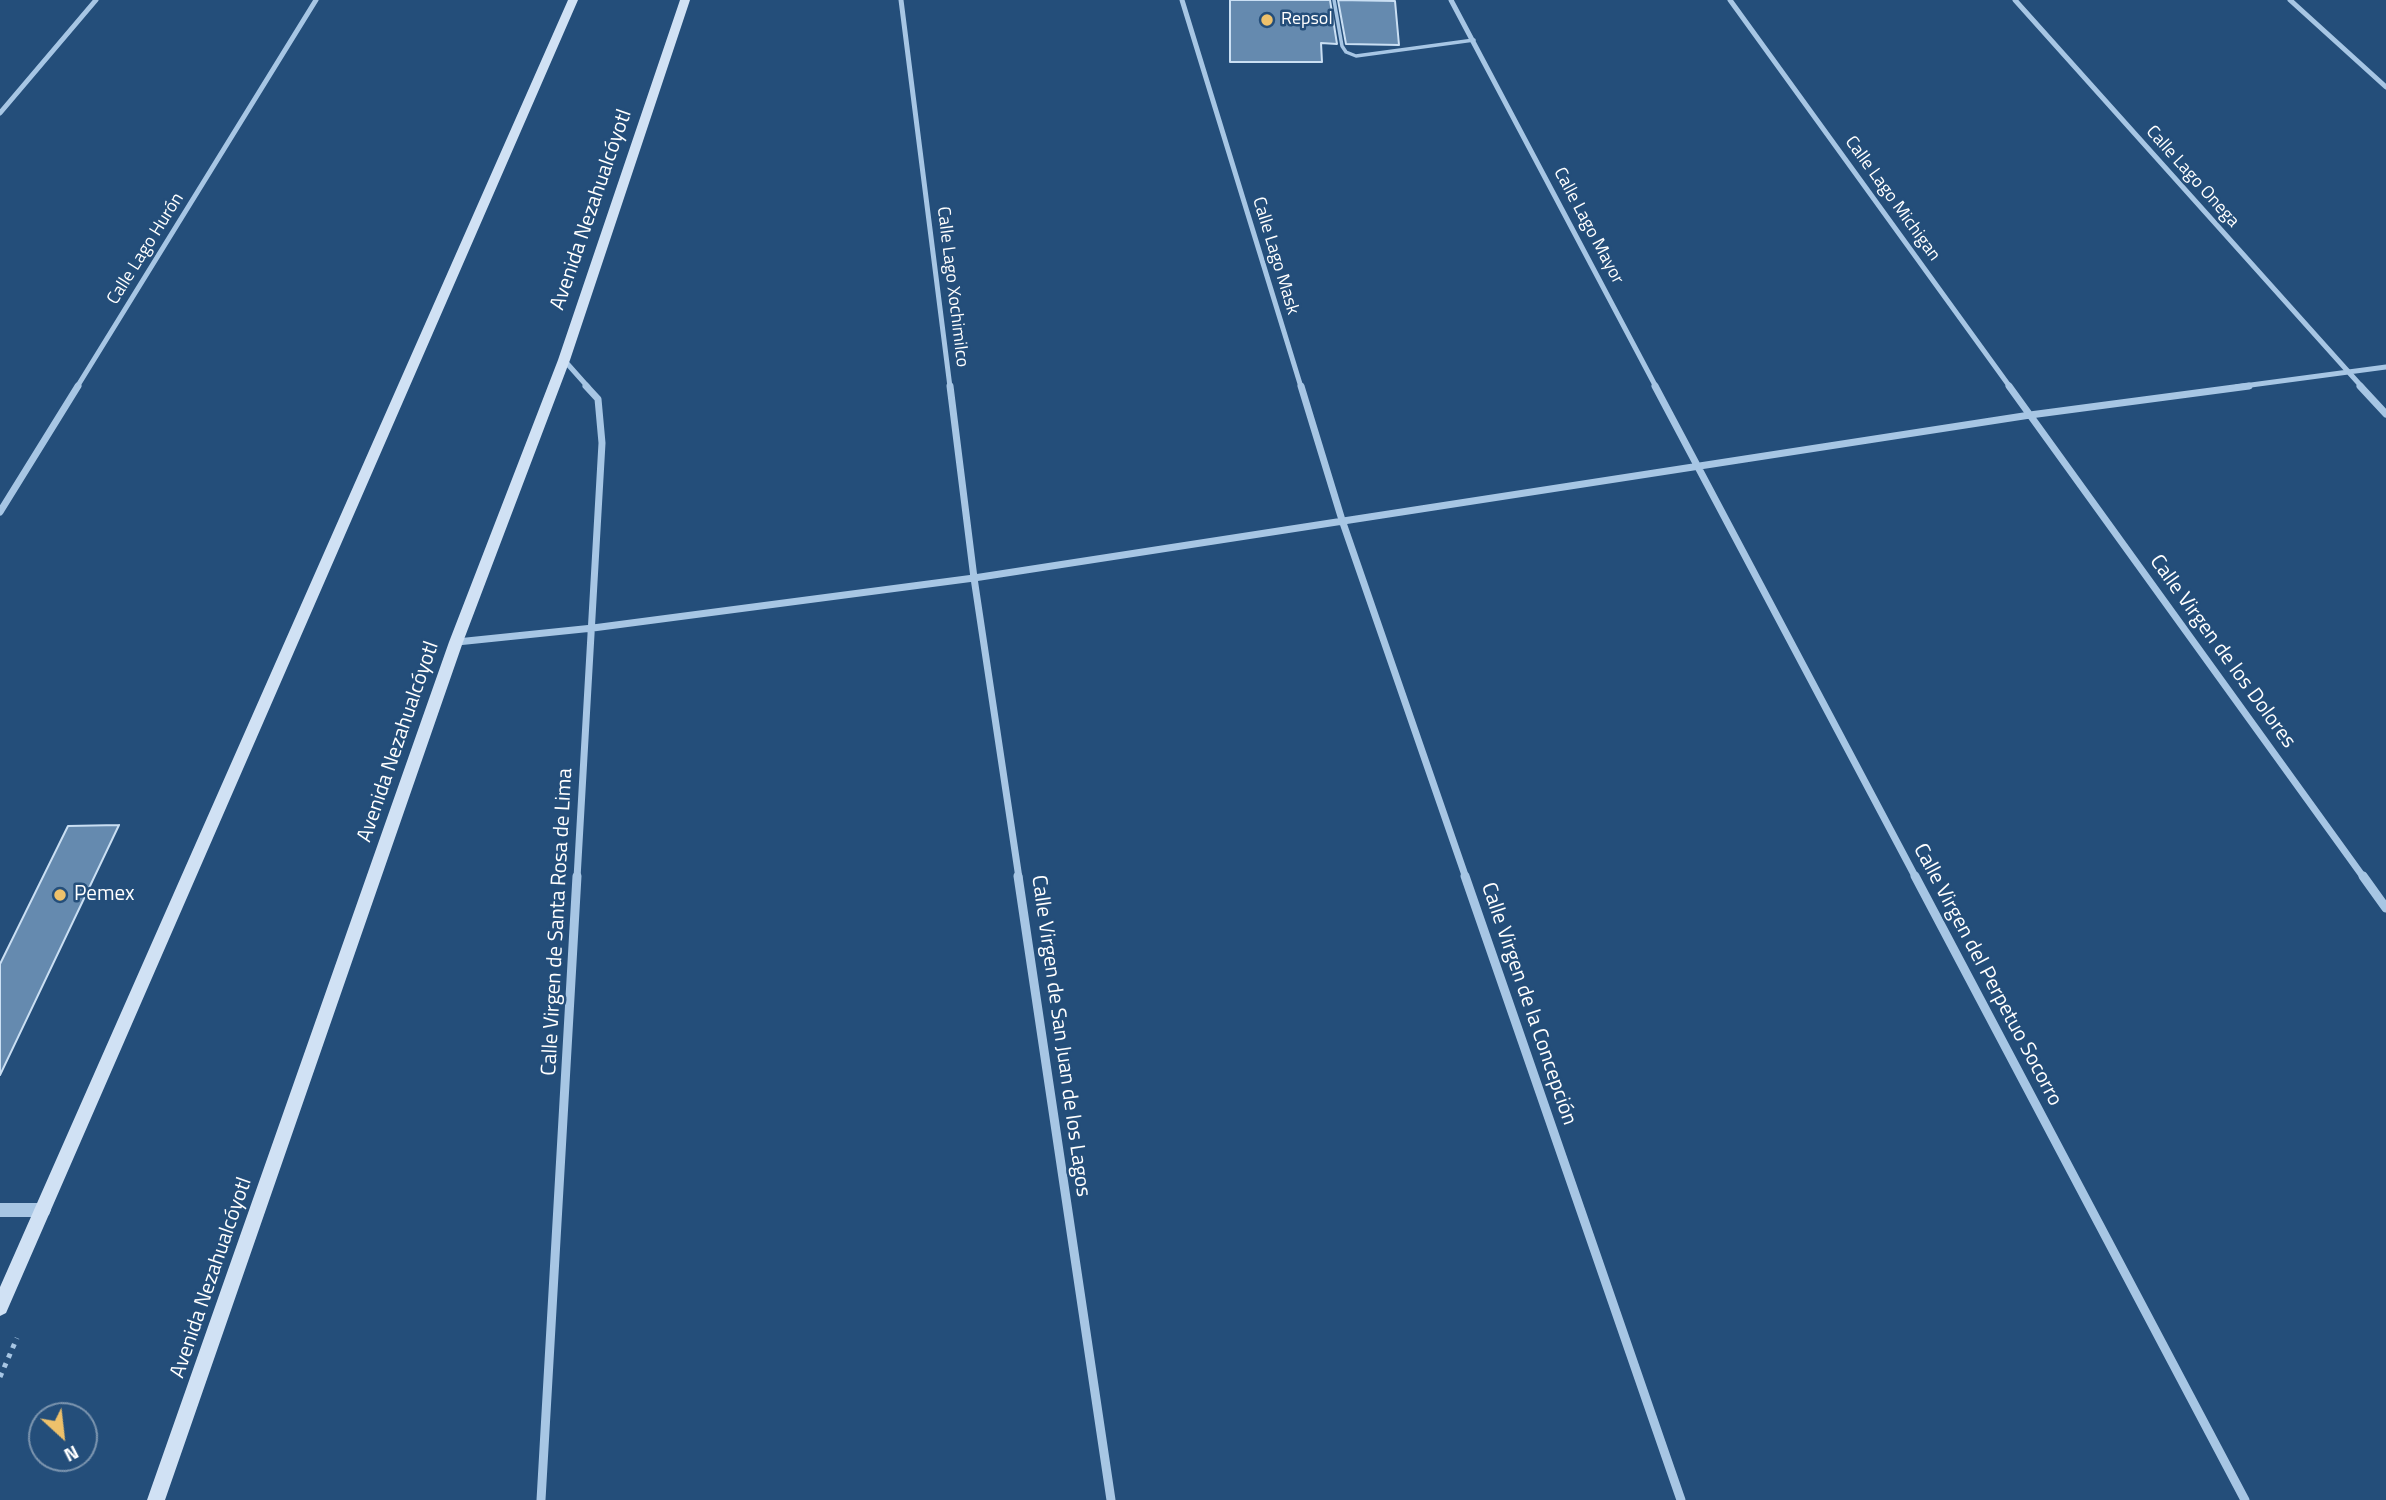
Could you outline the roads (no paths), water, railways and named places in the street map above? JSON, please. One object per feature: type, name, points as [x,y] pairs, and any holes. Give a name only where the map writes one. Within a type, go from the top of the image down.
[{"type":"main road","points":[[0,1307],[573,0]]},
{"type":"main road","name":"Avenida Nezahualcóyotl","points":[[156,1500],[456,642],[564,360],[685,0]]},
{"type":"street","points":[[0,113],[96,0]]},
{"type":"street","name":"Calle Lago Hurón","points":[[0,512],[316,0]]},
{"type":"street","name":"Calle Lago Xochimilco","points":[[901,0],[974,578]]},
{"type":"street","name":"Calle Lago Mask","points":[[1182,0],[1342,520]]},
{"type":"street","name":"Calle Lago Mayor","points":[[1451,0],[1699,466]]},
{"type":"street","name":"Calle Lago Michigan","points":[[1730,0],[2030,415]]},
{"type":"street","name":"Calle Lago Onega","points":[[2015,0],[2386,414]]},
{"type":"street","points":[[2290,0],[2386,87]]},
{"type":"street","name":"Calle Virgen de Santa Rosa de Lima","points":[[541,1500],[602,443],[598,399],[564,360]]},
{"type":"street","points":[[456,642],[593,628],[974,578],[2030,415],[2386,367]]},
{"type":"street","name":"Calle Virgen de los Dolores","points":[[2030,415],[2386,908]]},
{"type":"street","name":"Calle Virgen del Perpetuo Socorro","points":[[1699,466],[2245,1500]]},
{"type":"street","name":"Calle Virgen de la Concepción","points":[[1342,520],[1681,1500]]},
{"type":"street","name":"Calle Virgen de San Juan de los Lagos","points":[[974,578],[1111,1500]]},
{"type":"street","points":[[0,1210],[44,1210]]},
{"type":"lane","points":[[1334,0],[1342,46],[1346,52],[1356,56],[1474,40]]},
{"type":"place","name":"Repsol","points":[[1267,20]]},
{"type":"place","name":"Pemex","points":[[60,895]]}]
